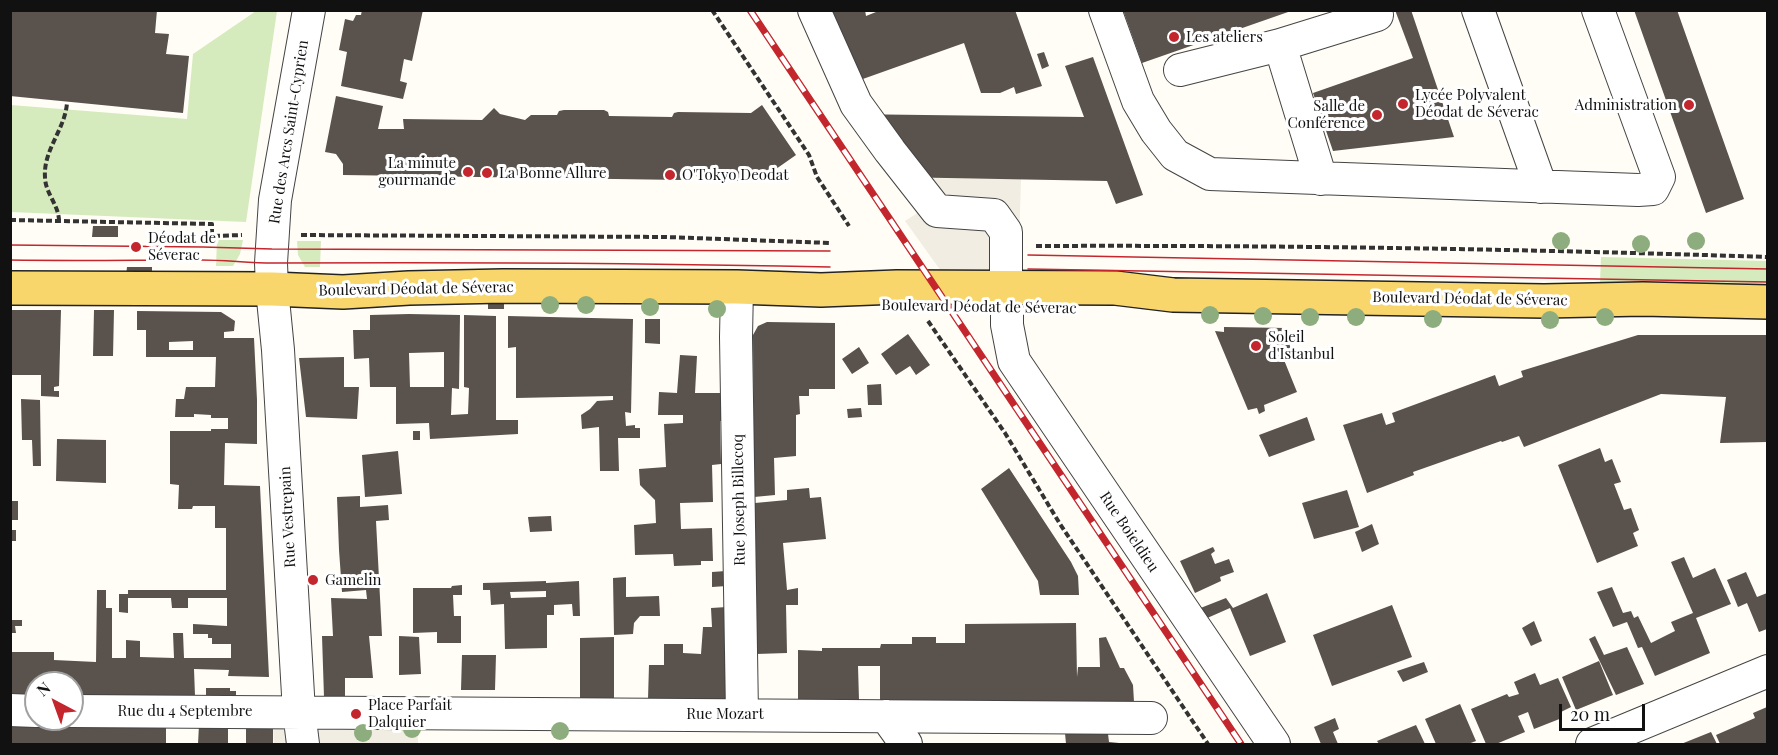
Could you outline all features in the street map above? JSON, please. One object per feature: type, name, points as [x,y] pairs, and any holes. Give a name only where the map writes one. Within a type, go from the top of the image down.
[{"type":"main road","name":"Boulevard Déodat de Séverac","points":[[10,288],[272,289],[343,292],[470,286],[737,287],[821,290],[897,287],[1007,299],[1115,288],[1173,295],[1767,302]]},
{"type":"street","name":"Rue des Arcs Saint-Cyprien","points":[[272,289],[272,235],[275,200],[309,10]]},
{"type":"street","name":"Rue Boieldieu","points":[[814,10],[856,104],[938,211],[994,215],[1004,227],[1006,232],[1007,325],[1014,361],[1274,744]]},
{"type":"street","points":[[1105,10],[1138,101],[1155,131],[1175,155],[1210,174],[1653,189],[1659,177],[1598,10]]},
{"type":"street","points":[[1478,10],[1541,187]]},
{"type":"street","points":[[1180,70],[1280,45],[1377,15]]},
{"type":"street","points":[[1280,45],[1321,179]]},
{"type":"street","name":"Rue Joseph Billecoq","points":[[737,287],[742,714]]},
{"type":"street","name":"Rue Vestrepain","points":[[272,289],[278,350],[299,712],[303,744]]},
{"type":"street","points":[[1592,744],[1767,671]]},
{"type":"street","name":"Rue du 4 Septembre","points":[[84,711],[299,712]]},
{"type":"street","name":"Rue Mozart","points":[[299,712],[1151,718]]},
{"type":"street","points":[[886,716],[906,744]]},
{"type":"path","points":[[712,10],[808,155],[817,177],[849,226]]},
{"type":"path","points":[[59,221],[59,214],[44,177],[48,158],[63,122],[67,102]]},
{"type":"path","points":[[10,220],[212,224],[212,236],[666,237],[831,243]]},
{"type":"path","points":[[1025,246],[1203,245],[1767,257]]},
{"type":"path","points":[[927,321],[1005,433],[1060,524],[1208,744]]},
{"type":"green space","points":[[256,11],[277,11],[246,222],[11,212],[11,105],[187,119],[193,54]]},
{"type":"green space","points":[[217,240],[243,240],[240,254],[233,266],[216,266]]},
{"type":"green space","points":[[297,241],[321,241],[320,267],[305,267],[298,255]]},
{"type":"green space","points":[[1601,257],[1767,261],[1767,287],[1600,283]]},
{"type":"shaded area","points":[[926,178],[1021,179],[1018,279],[946,278],[905,221],[919,212]]},
{"type":"shaded area","name":"Place Parfait Dalquier","points":[[324,697],[417,701],[418,744],[274,744],[273,726]]},
{"type":"building","points":[[10,10],[157,10],[155,33],[169,34],[166,54],[189,56],[183,113],[10,96]]},
{"type":"building","points":[[362,10],[423,10],[412,61],[404,59],[400,81],[407,83],[403,99],[341,86],[347,52],[339,50],[345,19],[353,21],[356,15],[361,15]]},
{"type":"building","points":[[827,10],[865,10],[866,16],[881,10],[1015,10],[1042,86],[1016,94],[1014,87],[1000,93],[981,93],[964,43],[860,80]]},
{"type":"building","name":"Les ateliers","points":[[1123,10],[1291,10],[1291,11],[1142,63]]},
{"type":"building","name":"Salle de Conférence","points":[[1395,10],[1411,10],[1454,137],[1333,151],[1313,93],[1413,58]]},
{"type":"building","name":"Administration","points":[[1634,10],[1677,10],[1744,199],[1706,213]]},
{"type":"building","points":[[1044,52],[1049,66],[1042,69],[1037,54]]},
{"type":"building","points":[[1093,57],[1143,195],[1116,204],[1107,181],[893,177],[845,114],[1084,117],[1065,66]]},
{"type":"building","points":[[336,96],[383,106],[378,129],[404,129],[403,119],[482,120],[494,108],[500,114],[525,120],[531,115],[557,115],[559,111],[564,110],[604,110],[609,116],[672,117],[678,112],[751,113],[762,105],[796,155],[766,176],[765,181],[700,181],[697,173],[687,172],[686,179],[683,180],[343,175],[343,164],[336,154],[325,152]]},
{"type":"building","points":[[93,226],[118,226],[118,237],[92,237]]},
{"type":"building","points":[[127,267],[152,267],[152,277],[126,276]]},
{"type":"building","points":[[488,303],[504,303],[504,309],[488,309]]},
{"type":"building","points":[[10,310],[61,310],[59,386],[54,387],[54,391],[59,391],[59,397],[41,396],[41,375],[10,375]]},
{"type":"building","points":[[94,310],[114,310],[113,356],[93,356]]},
{"type":"building","points":[[137,311],[221,312],[235,321],[234,331],[224,332],[224,338],[254,338],[257,444],[225,443],[224,485],[260,486],[269,677],[228,676],[229,670],[194,669],[195,696],[84,696],[84,671],[24,671],[24,696],[10,696],[10,652],[54,652],[54,660],[96,662],[97,590],[106,590],[106,608],[112,608],[112,658],[126,658],[126,640],[140,641],[140,657],[174,658],[173,633],[183,633],[184,658],[231,658],[231,644],[212,644],[212,638],[208,638],[208,634],[193,634],[193,624],[227,626],[227,598],[188,598],[188,608],[172,608],[171,598],[128,598],[128,613],[119,612],[119,594],[128,594],[128,590],[226,590],[226,528],[215,528],[215,506],[178,509],[179,485],[170,484],[170,431],[228,429],[228,418],[211,418],[211,415],[194,414],[194,417],[175,417],[176,399],[184,399],[186,387],[215,387],[216,357],[146,357],[146,330],[137,330]],"holes":[[[193,341],[193,350],[169,350],[169,342]]]},
{"type":"building","points":[[370,315],[460,315],[459,389],[452,388],[451,415],[468,414],[469,388],[464,387],[464,315],[496,316],[496,420],[518,420],[518,434],[430,439],[429,423],[396,424],[396,387],[370,387],[369,358],[354,359],[353,330],[370,330]],"holes":[[[444,352],[444,387],[410,387],[409,353]]]},
{"type":"building","points":[[508,316],[633,319],[631,413],[625,412],[626,426],[635,425],[635,428],[640,428],[640,438],[618,438],[619,471],[600,471],[599,427],[582,429],[581,415],[597,401],[613,400],[613,396],[516,398],[516,347],[508,348]]},
{"type":"building","points":[[645,319],[660,319],[660,344],[645,343]]},
{"type":"building","points":[[767,322],[835,323],[835,389],[809,389],[809,396],[799,396],[800,414],[796,415],[796,456],[774,458],[775,495],[754,497],[753,335],[758,326]]},
{"type":"building","points":[[1224,327],[1286,328],[1291,351],[1282,355],[1297,392],[1264,405],[1265,411],[1259,414],[1257,408],[1248,410],[1215,331],[1224,332]]},
{"type":"building","points":[[908,334],[930,365],[916,375],[910,366],[896,375],[881,354]]},
{"type":"building","points":[[1638,335],[1767,335],[1767,442],[1720,443],[1726,397],[1661,394],[1524,447],[1519,436],[1501,441],[1413,472],[1414,475],[1367,493],[1343,425],[1382,413],[1386,425],[1395,422],[1392,413],[1495,375],[1499,386],[1523,377],[1521,371]]},
{"type":"building","points":[[859,347],[869,363],[852,374],[842,359]]},
{"type":"building","points":[[680,355],[697,356],[695,393],[725,393],[726,421],[720,421],[721,464],[712,465],[713,502],[680,503],[681,529],[712,528],[713,561],[701,561],[701,565],[674,566],[673,554],[635,555],[634,525],[656,523],[655,500],[640,485],[639,469],[666,467],[664,424],[683,423],[683,415],[658,415],[659,392],[677,393]]},
{"type":"building","points":[[344,357],[344,387],[359,387],[357,419],[306,417],[299,358]]},
{"type":"building","points":[[881,384],[882,405],[868,405],[867,385]]},
{"type":"building","points":[[21,399],[40,400],[41,466],[33,466],[32,440],[22,440]]},
{"type":"building","points":[[861,408],[862,417],[848,418],[847,409]]},
{"type":"building","points":[[1307,417],[1315,440],[1269,457],[1259,435]]},
{"type":"building","points":[[413,431],[420,431],[420,440],[413,440]]},
{"type":"building","points":[[57,439],[106,440],[106,483],[56,481]]},
{"type":"building","points":[[1600,448],[1605,462],[1612,459],[1621,482],[1614,484],[1624,510],[1631,508],[1639,530],[1633,533],[1638,546],[1597,563],[1558,465]]},
{"type":"building","points":[[398,451],[402,494],[365,497],[362,455]]},
{"type":"building","points":[[1009,468],[1071,562],[1078,576],[1079,595],[1040,595],[1038,581],[981,489]]},
{"type":"building","points":[[809,488],[810,498],[821,497],[826,539],[783,543],[787,590],[798,588],[798,605],[786,605],[787,653],[756,654],[755,503],[787,500],[787,490]]},
{"type":"building","points":[[1347,490],[1359,527],[1314,539],[1302,503]]},
{"type":"building","points":[[360,496],[360,507],[388,505],[389,520],[376,521],[382,636],[369,636],[373,678],[345,678],[345,697],[324,697],[322,636],[333,636],[331,598],[367,599],[366,590],[342,592],[339,550],[337,497]]},
{"type":"building","points":[[10,501],[18,501],[18,520],[10,520]]},
{"type":"building","points":[[551,516],[552,531],[530,532],[528,517]]},
{"type":"building","points":[[1372,524],[1379,544],[1362,552],[1355,532]]},
{"type":"building","points":[[10,530],[16,530],[16,541],[10,541]]},
{"type":"building","points":[[1213,547],[1215,551],[1211,554],[1215,564],[1229,559],[1234,572],[1220,577],[1221,581],[1195,593],[1180,561]]},
{"type":"building","points":[[1684,557],[1693,578],[1715,568],[1731,604],[1696,618],[1710,653],[1655,676],[1642,647],[1638,648],[1627,622],[1613,627],[1597,592],[1612,587],[1623,613],[1631,611],[1634,618],[1638,616],[1651,643],[1675,631],[1671,622],[1693,613],[1671,562]]},
{"type":"building","points":[[726,571],[727,586],[712,587],[712,572]]},
{"type":"building","points":[[1746,572],[1757,597],[1767,593],[1767,629],[1759,632],[1747,603],[1738,607],[1727,580]]},
{"type":"building","points":[[626,577],[626,597],[659,596],[660,616],[640,616],[634,623],[633,634],[614,635],[613,578]]},
{"type":"building","points":[[579,581],[580,616],[573,616],[572,604],[554,605],[554,615],[547,615],[547,648],[505,649],[504,604],[491,605],[490,590],[483,590],[483,583]],"holes":[[[546,591],[546,597],[511,598],[510,592]]]},
{"type":"building","points":[[462,585],[462,595],[453,595],[454,616],[461,616],[461,643],[437,643],[437,632],[413,633],[413,588],[451,588]]},
{"type":"building","points":[[1267,593],[1286,642],[1250,656],[1230,608],[1205,619],[1198,609],[1226,598],[1233,608]]},
{"type":"building","points":[[1392,605],[1412,657],[1332,686],[1313,635]]},
{"type":"building","points":[[727,607],[727,699],[648,699],[649,665],[664,665],[664,644],[683,644],[683,653],[701,654],[703,627],[712,627],[711,608]]},
{"type":"building","points":[[10,620],[22,620],[22,626],[15,626],[16,633],[10,633]]},
{"type":"building","points":[[1534,621],[1542,641],[1531,646],[1522,628]]},
{"type":"building","points":[[1076,623],[1077,677],[1078,667],[1100,667],[1099,638],[1106,637],[1120,668],[1124,668],[1133,685],[1134,702],[880,700],[880,666],[858,666],[859,700],[798,700],[798,650],[880,648],[881,644],[912,644],[912,637],[936,637],[936,643],[965,643],[965,624]]},
{"type":"building","points":[[399,636],[419,637],[421,674],[399,675]]},
{"type":"building","points":[[1595,636],[1604,655],[1627,647],[1644,684],[1616,695],[1589,639]]},
{"type":"building","points":[[614,637],[614,699],[580,699],[580,638]]},
{"type":"building","points":[[462,655],[496,655],[495,690],[461,690]]},
{"type":"building","points":[[1599,661],[1613,695],[1576,710],[1562,677]]},
{"type":"building","points":[[1424,662],[1428,672],[1403,682],[1397,671]]},
{"type":"building","points":[[1535,673],[1540,685],[1558,678],[1571,707],[1559,713],[1562,718],[1534,729],[1528,712],[1518,716],[1525,732],[1496,744],[1486,744],[1471,709],[1507,694],[1509,697],[1519,694],[1514,682]]},
{"type":"building","points":[[206,688],[230,688],[230,691],[236,691],[236,696],[206,696]]},
{"type":"building","points":[[1460,704],[1476,741],[1468,744],[1436,744],[1425,719]]},
{"type":"building","points":[[1767,707],[1767,744],[1720,744],[1716,735],[1755,718],[1753,713]]},
{"type":"building","points":[[1335,718],[1339,729],[1333,732],[1338,744],[1321,744],[1314,727]]},
{"type":"building","points":[[10,724],[24,724],[24,731],[84,731],[84,724],[166,725],[166,744],[10,744]]},
{"type":"building","points":[[199,725],[228,726],[228,744],[198,744]]},
{"type":"building","points":[[1416,725],[1425,744],[1379,744],[1377,741]]},
{"type":"building","points":[[246,726],[273,726],[273,744],[246,744]]},
{"type":"building","points":[[1711,732],[1717,744],[1681,744]]},
{"type":"building","points":[[1065,733],[1108,734],[1109,742],[1119,744],[1066,744]]},
{"type":"tram line","points":[[10,245],[272,249],[830,251]]},
{"type":"tram line","points":[[1028,255],[1768,269]]},
{"type":"tram line","points":[[10,260],[830,267]]},
{"type":"tram line","points":[[1028,269],[1768,282]]},
{"type":"railway","points":[[750,10],[1241,744]]},
{"type":"place","name":"Les ateliers","points":[[1174,37]]},
{"type":"place","name":"Lycée Polyvalent Déodat de Séverac","points":[[1403,104]]},
{"type":"place","name":"Administration","points":[[1689,105]]},
{"type":"place","name":"Salle de Conférence","points":[[1377,115]]},
{"type":"place","name":"La minute gourmande","points":[[468,172]]},
{"type":"place","name":"La Bonne Allure","points":[[487,173]]},
{"type":"place","name":"O'Tokyo Deodat","points":[[670,175]]},
{"type":"place","name":"Déodat de Séverac","points":[[136,247]]},
{"type":"place","name":"Soleil d'Istanbul","points":[[1256,346]]},
{"type":"place","name":"Gamelin","points":[[313,580]]},
{"type":"place","name":"Place Parfait Dalquier","points":[[356,714]]}]
